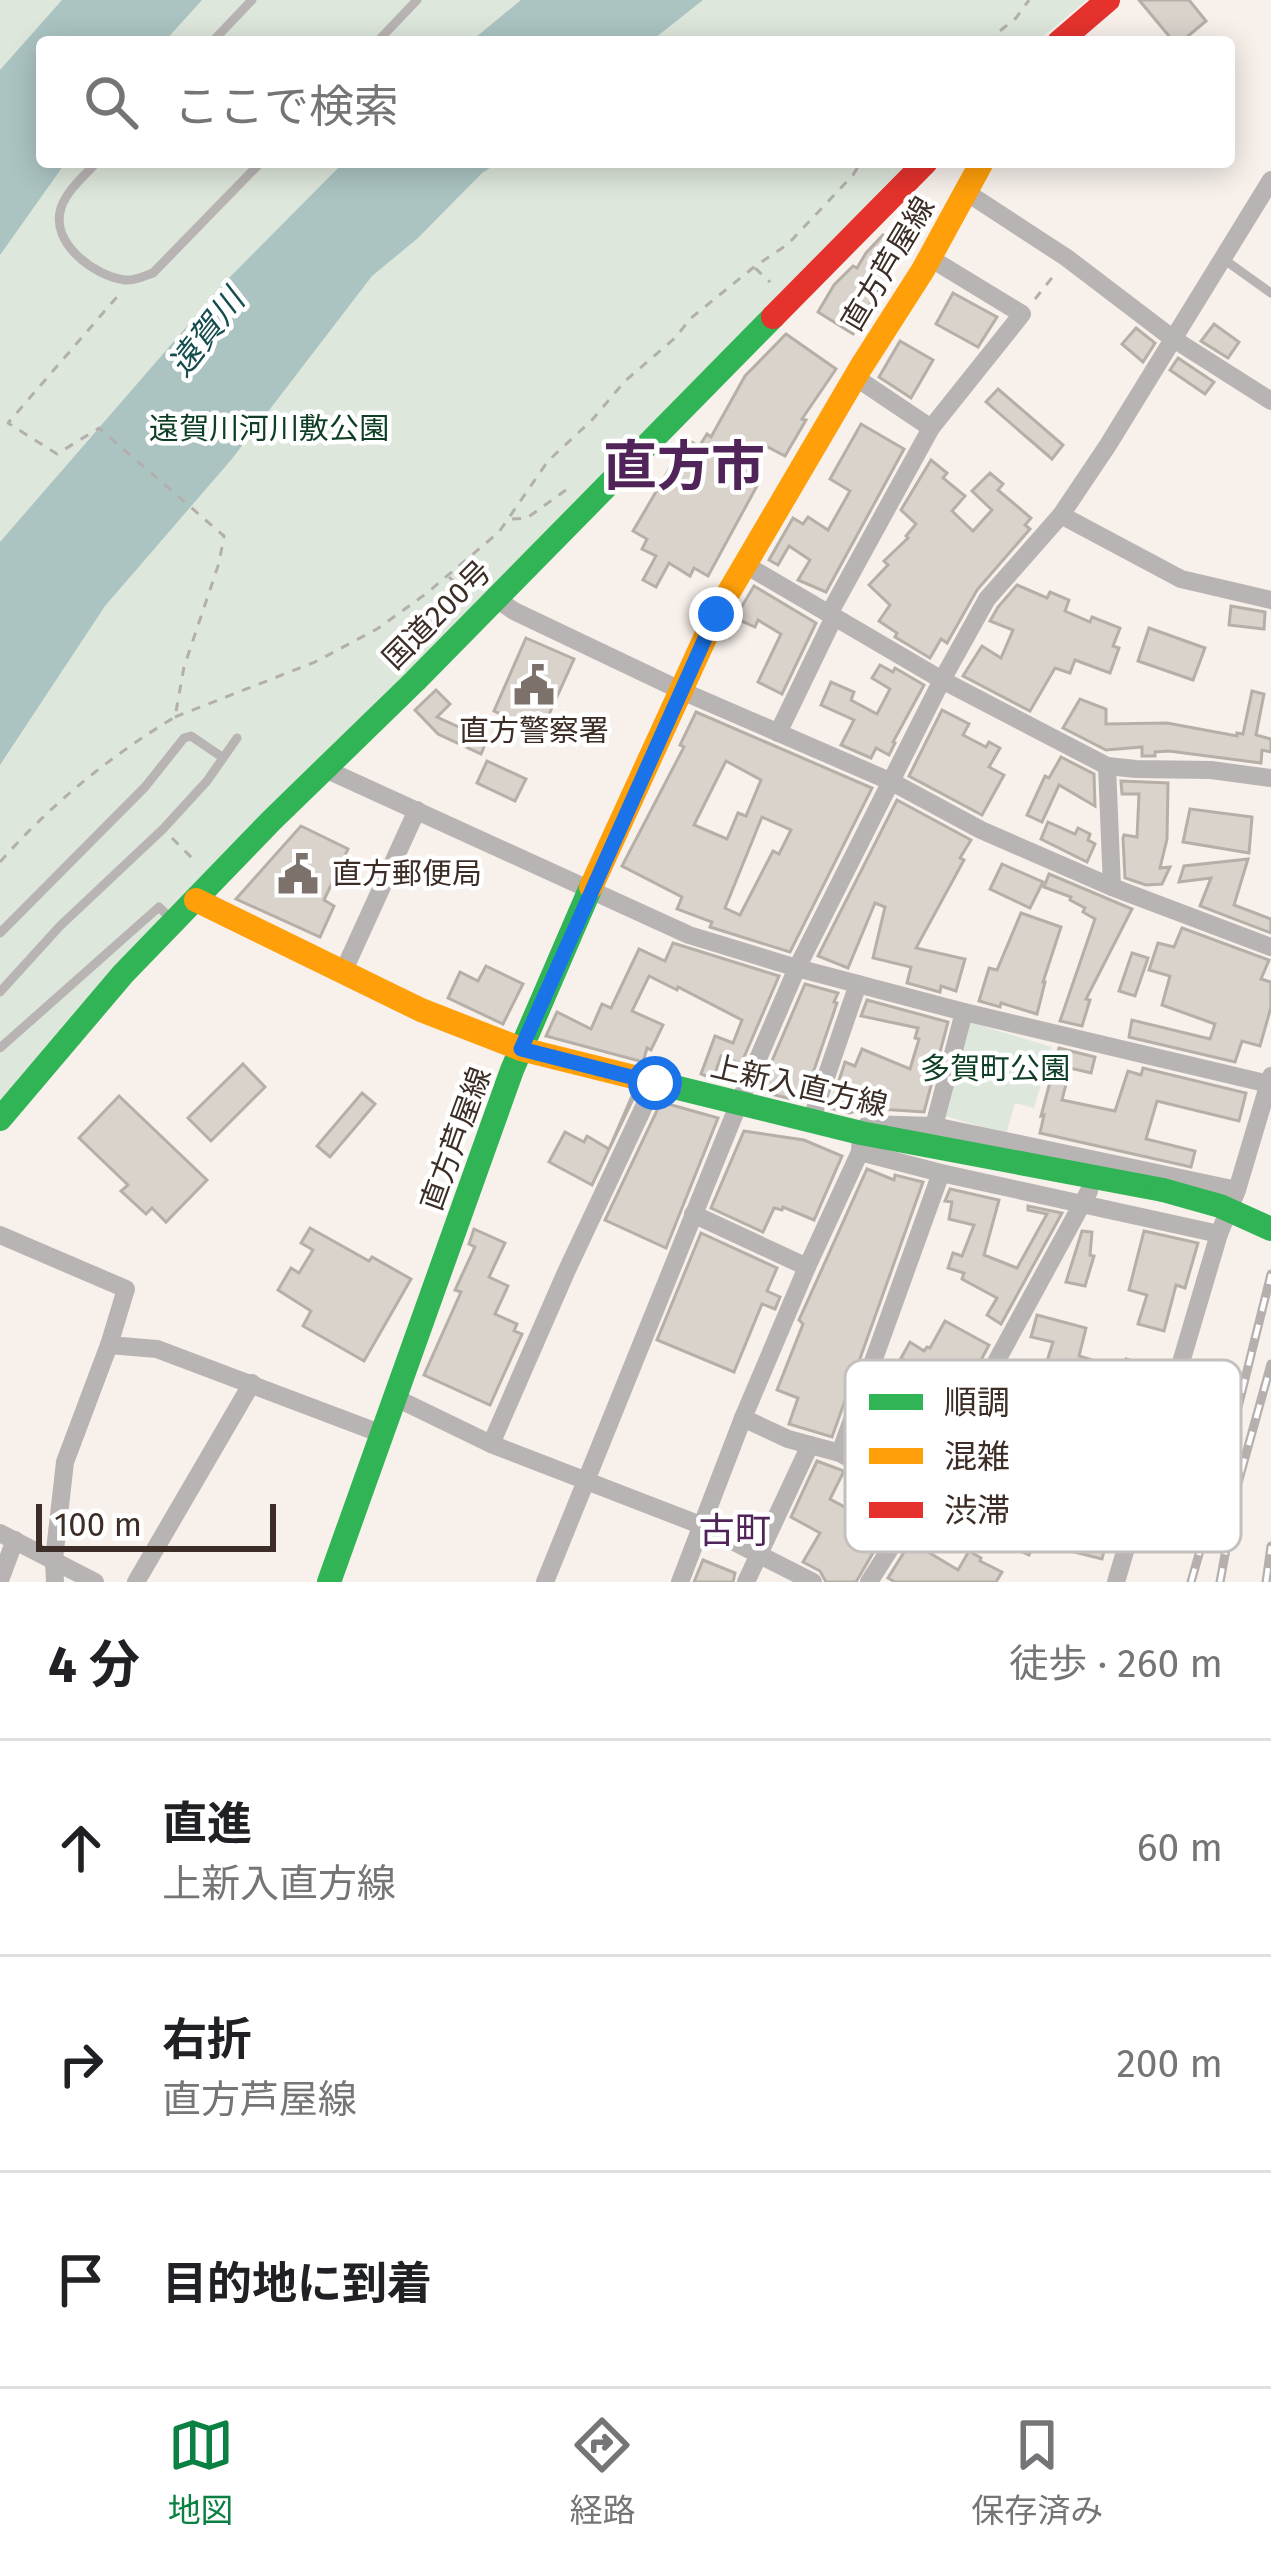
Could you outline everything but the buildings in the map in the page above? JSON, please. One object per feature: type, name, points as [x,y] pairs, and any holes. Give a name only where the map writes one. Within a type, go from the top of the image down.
[{"type":"main road","points":[[1066,36],[1108,0]]},
{"type":"main road","name":"国道200号","points":[[0,1119],[123,974],[920,168]]},
{"type":"main road","name":"直方芦屋線","points":[[329,1582],[521,1049],[716,614],[930,258],[979,168]]},
{"type":"main road","name":"上新入直方線","points":[[196,900],[421,1010],[521,1049],[811,1120],[860,1142],[1163,1190],[1220,1206],[1271,1229]]},
{"type":"street","points":[[545,1582],[796,968],[943,680],[988,598],[1060,515],[1108,445],[1271,180]]},
{"type":"street","points":[[965,192],[1067,258],[1172,338],[1271,400]]},
{"type":"street","points":[[778,733],[831,615],[932,428],[1022,314],[930,258]]},
{"type":"street","points":[[855,377],[932,428]]},
{"type":"street","points":[[1060,515],[1181,579],[1271,600]]},
{"type":"street","points":[[744,563],[943,680],[1107,766],[1211,770],[1271,778]]},
{"type":"street","points":[[495,598],[682,691],[892,782],[981,830],[1112,887],[1271,947]]},
{"type":"street","points":[[1107,766],[1112,887]]},
{"type":"street","points":[[323,768],[688,935],[964,1012],[1270,1080],[1182,1360]]},
{"type":"street","points":[[344,970],[417,810]]},
{"type":"street","points":[[811,1120],[857,984]]},
{"type":"street","points":[[934,1126],[964,1012]]},
{"type":"street","points":[[491,1444],[655,1083]]},
{"type":"street","points":[[680,1582],[743,1418],[868,1124],[934,1126],[1237,1190]]},
{"type":"street","points":[[860,1142],[941,1173],[1087,1197],[1219,1234]]},
{"type":"street","points":[[874,1360],[941,1173]]},
{"type":"street","points":[[998,1360],[1087,1197]]},
{"type":"street","points":[[694,1214],[807,1267]]},
{"type":"street","points":[[0,1235],[126,1289],[65,1462],[55,1582]]},
{"type":"street","points":[[109,1345],[158,1349],[382,1434]]},
{"type":"street","points":[[136,1582],[252,1382]]},
{"type":"street","points":[[396,1398],[491,1444],[703,1526],[813,1582]]},
{"type":"street","points":[[743,1418],[788,1439],[845,1457]]},
{"type":"street","points":[[840,1454],[845,1440]]},
{"type":"street","points":[[746,1582],[810,1445]]},
{"type":"street","points":[[0,1580],[7,1536],[95,1582]]},
{"type":"street","points":[[869,1582],[888,1552]]},
{"type":"street","points":[[1116,1582],[1125,1552]]},
{"type":"lane","points":[[218,36],[252,0]]},
{"type":"lane","points":[[383,36],[417,0]]},
{"type":"lane","points":[[91,168],[61,207],[59,230],[75,254],[102,274],[131,281],[153,273],[255,168]]},
{"type":"lane","points":[[1222,258],[1271,293]]},
{"type":"lane","points":[[0,934],[145,787],[184,738],[191,736],[222,757]]},
{"type":"lane","points":[[0,992],[60,926],[163,829],[207,781],[237,738]]},
{"type":"lane","points":[[0,1048],[159,908],[175,922]]},
{"type":"path","points":[[994,36],[1029,0]]},
{"type":"path","points":[[0,862],[64,798],[130,744],[175,717],[296,670],[377,629],[448,576],[499,532],[548,461],[625,381],[691,318],[788,244],[857,168]]},
{"type":"path","points":[[1022,314],[1067,258]]},
{"type":"path","points":[[754,267],[767,279]]},
{"type":"path","points":[[131,281],[8,423],[56,454],[99,428],[224,536],[184,667],[175,717]]},
{"type":"path","points":[[511,518],[527,518],[576,482]]},
{"type":"path","points":[[448,576],[465,590]]},
{"type":"path","points":[[163,829],[202,867]]},
{"type":"green space","name":"遠賀川河川敷公園","points":[[0,0],[1087,0],[1043,36],[36,36],[36,168],[902,168],[0,1102]]},
{"type":"green space","name":"多賀町公園","points":[[969,1022],[1052,1047],[1034,1108],[1015,1103],[1006,1134],[942,1115]]},
{"type":"water","points":[[62,0],[202,0],[169,36],[36,36],[36,168],[62,168],[0,255],[0,70]]},
{"type":"water","points":[[521,0],[703,0],[658,36],[477,36]]},
{"type":"water","name":"遠賀川","points":[[338,168],[490,168],[372,276],[231,460],[105,606],[0,765],[0,542],[228,279]]},
{"type":"railway","points":[[1241,1395],[1271,1274]]},
{"type":"railway","points":[[1241,1472],[1271,1364]]},
{"type":"railway","points":[[1266,1582],[1271,1546]]},
{"type":"railway","points":[[1191,1582],[1200,1552]]},
{"type":"railway","points":[[1220,1582],[1225,1552]]},
{"type":"traffic: fast","points":[[0,1119],[123,974],[773,317]]},
{"type":"traffic: fast","points":[[329,1582],[512,1070],[591,887]]},
{"type":"traffic: fast","points":[[670,1086],[861,1133],[1163,1190]]},
{"type":"traffic: fast","points":[[1163,1190],[1220,1206],[1271,1229]]},
{"type":"traffic: slow","points":[[591,887],[716,614],[923,270],[979,168]]},
{"type":"traffic: slow","points":[[196,900],[421,1010],[521,1049],[670,1086]]},
{"type":"traffic: jam","points":[[1066,36],[1108,0]]},
{"type":"traffic: jam","points":[[773,317],[920,168]]},
{"type":"place","name":"直方警察署","points":[[534,685]]},
{"type":"place","name":"直方郵便局","points":[[298,874]]},
{"type":"district","name":"直方市","points":[[684,466]]},
{"type":"district","name":"古町","points":[[735,1530]]},
{"type":"route","points":[[655,1083],[521,1049],[716,614]]}]
